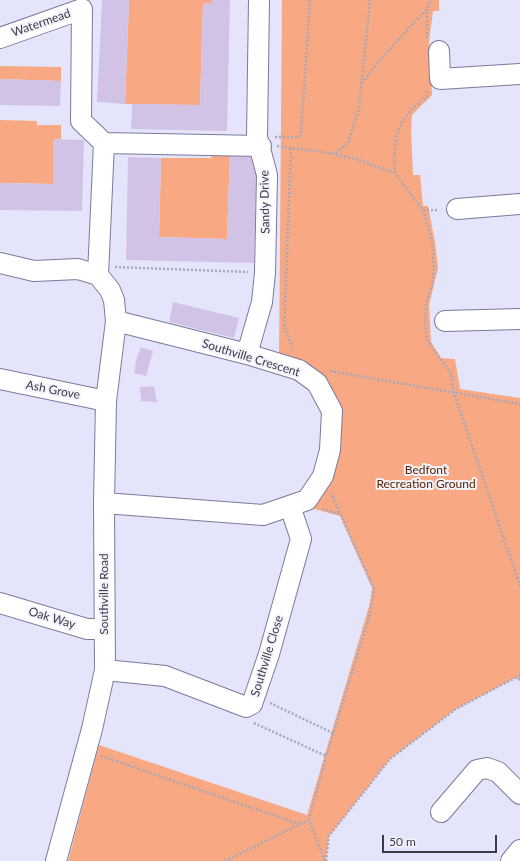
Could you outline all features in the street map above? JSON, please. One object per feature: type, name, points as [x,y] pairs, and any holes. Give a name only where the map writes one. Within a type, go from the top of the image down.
[{"type":"street","name":"Sandy Drive","points":[[247,354],[262,302],[265,273],[266,175],[259,142],[259,0]]},
{"type":"street","name":"Watermead","points":[[0,38],[82,9],[81,121],[104,143]]},
{"type":"street","points":[[433,45],[440,79],[520,74]]},
{"type":"street","points":[[116,321],[114,300],[110,290],[98,271],[104,143],[259,142]]},
{"type":"street","points":[[447,209],[520,204]]},
{"type":"street","points":[[0,262],[34,271],[78,269],[98,271]]},
{"type":"street","points":[[445,321],[520,319]]},
{"type":"street","name":"Southville Crescent","points":[[104,503],[263,515],[307,500],[322,476],[330,450],[332,411],[317,383],[299,370],[247,354],[116,321]]},
{"type":"street","name":"Southville Road","points":[[56,861],[92,729],[105,670],[104,503],[106,401],[116,321]]},
{"type":"street","name":"Ash Grove","points":[[0,380],[106,401]]},
{"type":"street","name":"Southville Close","points":[[105,670],[165,676],[246,707],[252,704],[269,654],[301,539],[290,506]]},
{"type":"street","name":"Oak Way","points":[[0,603],[87,629],[104,629]]},
{"type":"street","points":[[441,812],[476,770],[487,768],[498,772],[520,794]]},
{"type":"street","points":[[511,861],[520,850]]},
{"type":"path","points":[[259,142],[298,137],[301,133],[310,0]]},
{"type":"path","points":[[335,154],[348,143],[359,108],[370,0]]},
{"type":"path","points":[[361,84],[387,52],[427,8],[432,0]]},
{"type":"path","points":[[427,8],[433,45]]},
{"type":"path","points":[[395,173],[394,158],[396,136],[403,121],[411,110],[427,96],[427,85]]},
{"type":"path","points":[[259,142],[353,158],[395,173],[423,210],[432,241],[434,270],[432,286],[426,303],[425,324],[427,340],[451,373],[454,393],[520,586]]},
{"type":"path","points":[[291,148],[284,327],[295,353]]},
{"type":"path","points":[[423,210],[447,209]]},
{"type":"path","points":[[98,271],[265,273]]},
{"type":"path","points":[[324,369],[520,404]]},
{"type":"path","points":[[325,861],[309,820],[326,756],[369,618],[374,589],[329,490]]},
{"type":"path","points":[[325,861],[329,836],[390,759],[456,709],[520,675]]},
{"type":"path","points":[[515,678],[520,680]]},
{"type":"path","points":[[255,696],[333,733]]},
{"type":"path","points":[[254,719],[254,722],[326,756]]},
{"type":"path","points":[[97,754],[299,824]]},
{"type":"path","points":[[224,861],[309,820]]},
{"type":"green space","points":[[129,0],[212,0],[212,4],[203,3],[200,105],[125,104]]},
{"type":"green space","name":"Bedfont Recreation Ground","points":[[282,0],[439,0],[439,11],[433,11],[429,41],[432,95],[412,115],[411,130],[413,175],[420,175],[423,206],[428,206],[438,268],[429,305],[431,342],[441,358],[455,359],[460,389],[520,398],[520,680],[515,678],[456,709],[390,759],[329,836],[326,861],[68,861],[99,745],[307,815],[370,603],[372,588],[340,516],[311,508],[337,416],[279,360]]},
{"type":"green space","points":[[0,66],[61,67],[61,81],[0,79]]},
{"type":"green space","points":[[0,120],[37,121],[37,125],[61,125],[61,139],[53,139],[53,184],[0,183]]},
{"type":"green space","points":[[212,152],[230,152],[227,239],[159,237],[161,158],[211,158]]},
{"type":"building","points":[[102,0],[129,0],[125,104],[97,102]]},
{"type":"building","points":[[212,0],[230,0],[227,131],[131,129],[132,104],[200,105],[203,3],[212,4]]},
{"type":"building","points":[[0,79],[61,81],[60,106],[0,105]]},
{"type":"building","points":[[53,139],[84,140],[82,211],[0,210],[0,183],[53,184]]},
{"type":"building","points":[[230,152],[257,153],[254,263],[126,260],[128,157],[161,158],[159,237],[227,239]]},
{"type":"building","points":[[173,302],[239,318],[234,338],[169,322]]},
{"type":"building","points":[[141,347],[153,351],[146,376],[134,373],[135,363]]},
{"type":"building","points":[[154,386],[157,402],[141,401],[140,387]]}]
